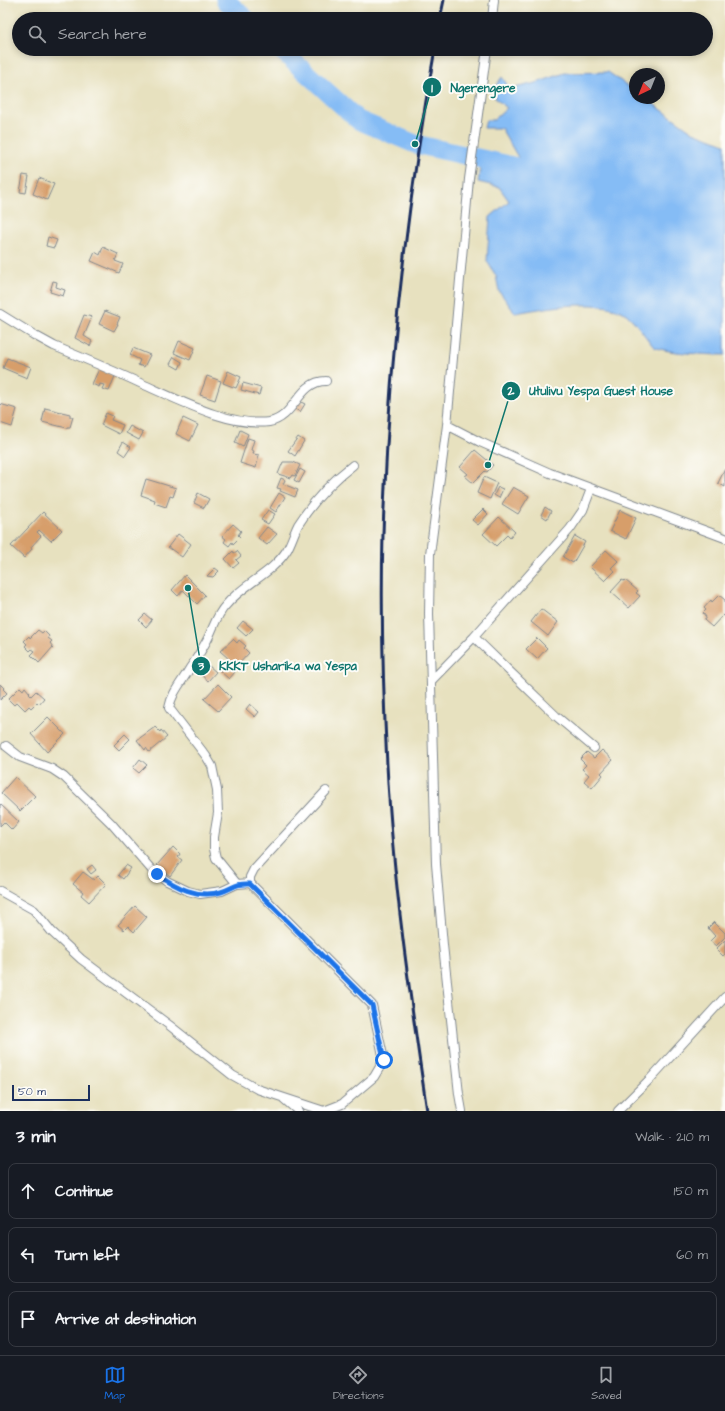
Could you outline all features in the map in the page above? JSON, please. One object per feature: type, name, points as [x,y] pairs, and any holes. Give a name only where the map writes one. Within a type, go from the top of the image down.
[{"type":"street","points":[[493,12],[494,0]]},
{"type":"street","points":[[462,1111],[443,945],[436,864],[429,614],[430,554],[447,425],[473,142],[486,56]]},
{"type":"street","points":[[0,314],[54,346],[200,409],[232,419],[249,422],[276,421],[283,416],[310,385],[319,381],[326,381]]},
{"type":"street","points":[[447,425],[480,442],[550,473],[725,538]]},
{"type":"street","points":[[237,884],[216,858],[214,849],[214,837],[218,813],[217,790],[212,766],[169,708],[170,700],[178,685],[190,670],[204,646],[218,616],[225,605],[275,565],[287,550],[298,526],[312,506],[342,473],[353,464]]},
{"type":"street","points":[[431,681],[474,637],[570,529],[583,510],[591,489]]},
{"type":"street","points":[[474,637],[556,716],[594,748]]},
{"type":"street","points":[[0,891],[34,910],[52,932],[81,959],[169,1025],[232,1075],[257,1089],[324,1111],[342,1104],[374,1077],[384,1060],[372,1005],[250,884],[237,884],[222,891],[200,894],[188,891],[167,881],[151,869],[111,823],[64,777],[52,770],[20,757],[6,746]]},
{"type":"street","points":[[250,884],[250,877],[254,869],[326,791]]},
{"type":"street","points":[[618,1111],[651,1078],[725,997]]},
{"type":"street","points":[[280,1096],[298,1111]]},
{"type":"water","points":[[608,72],[629,87],[629,104],[653,104],[693,132],[725,144],[725,355],[688,353],[666,350],[653,346],[627,314],[612,308],[570,305],[515,313],[499,291],[496,276],[487,261],[490,217],[509,201],[499,187],[478,182],[482,161],[508,168],[519,159],[501,128],[484,128],[486,120],[494,120],[507,108],[495,98],[495,87],[502,77],[510,89],[536,83],[565,73]]},
{"type":"building","points":[[23,175],[29,176],[26,193],[20,192]]},
{"type":"building","points":[[39,178],[54,184],[47,200],[33,194]]},
{"type":"building","points":[[48,237],[57,240],[54,248],[46,246]]},
{"type":"building","points":[[103,247],[118,254],[115,261],[123,264],[119,273],[91,261],[95,252],[100,255]]},
{"type":"building","points":[[53,281],[57,282],[56,287],[65,290],[63,296],[50,292]]},
{"type":"building","points":[[105,311],[120,317],[114,331],[99,324]]},
{"type":"building","points":[[84,315],[92,317],[84,336],[92,341],[90,346],[75,338]]},
{"type":"building","points":[[179,341],[195,348],[190,360],[174,353]]},
{"type":"building","points":[[133,348],[150,355],[144,367],[138,365],[140,360],[130,355]]},
{"type":"building","points":[[174,357],[182,362],[179,369],[170,364]]},
{"type":"building","points":[[7,358],[31,367],[27,378],[3,368]]},
{"type":"building","points":[[99,369],[115,376],[109,391],[102,389],[104,385],[100,384],[99,387],[92,384]]},
{"type":"building","points":[[228,371],[241,377],[236,388],[223,383]]},
{"type":"building","points":[[207,376],[221,381],[215,400],[200,395]]},
{"type":"building","points":[[243,383],[261,388],[259,395],[241,390]]},
{"type":"building","points":[[299,401],[305,404],[300,412],[295,409]]},
{"type":"building","points":[[0,404],[17,409],[12,427],[0,423]]},
{"type":"building","points":[[45,408],[70,414],[70,417],[73,417],[70,427],[67,428],[42,422]]},
{"type":"building","points":[[106,413],[113,416],[111,420],[123,425],[119,434],[101,425]]},
{"type":"building","points":[[183,418],[198,425],[190,441],[176,434]]},
{"type":"building","points":[[130,426],[143,433],[139,440],[126,433]]},
{"type":"building","points":[[240,430],[248,434],[243,447],[235,443]]},
{"type":"building","points":[[298,437],[304,441],[295,456],[288,451]]},
{"type":"building","points":[[248,438],[254,440],[251,450],[254,451],[253,454],[259,455],[256,468],[240,463]]},
{"type":"building","points":[[123,442],[131,447],[125,456],[118,451]]},
{"type":"building","points":[[475,450],[493,465],[473,483],[465,476],[468,474],[460,467]]},
{"type":"building","points":[[283,462],[293,462],[300,465],[295,476],[293,475],[291,478],[278,474]]},
{"type":"building","points":[[300,469],[305,472],[299,483],[294,480]]},
{"type":"building","points":[[725,469],[725,487],[718,483]]},
{"type":"building","points":[[484,477],[497,483],[490,499],[477,493]]},
{"type":"building","points":[[281,478],[285,480],[283,484],[298,490],[295,497],[280,491],[281,489],[277,488]]},
{"type":"building","points":[[146,479],[176,488],[173,497],[170,496],[166,507],[154,503],[155,500],[141,495]]},
{"type":"building","points":[[498,487],[503,489],[499,498],[494,495]]},
{"type":"building","points":[[513,487],[529,496],[518,514],[502,504]]},
{"type":"building","points":[[198,493],[209,499],[204,508],[194,503]]},
{"type":"building","points":[[279,493],[285,497],[276,512],[270,508]]},
{"type":"building","points":[[545,507],[551,511],[547,519],[541,515]]},
{"type":"building","points":[[483,509],[488,514],[478,525],[472,520]]},
{"type":"building","points":[[268,510],[275,514],[268,524],[261,520]]},
{"type":"building","points":[[620,510],[636,518],[626,539],[610,531]]},
{"type":"building","points":[[43,512],[62,530],[51,541],[39,530],[37,532],[41,536],[24,558],[11,546]]},
{"type":"building","points":[[499,517],[515,532],[510,538],[507,535],[496,546],[483,534]]},
{"type":"building","points":[[233,524],[241,531],[238,535],[240,537],[229,546],[224,542],[226,539],[222,536]]},
{"type":"building","points":[[267,527],[277,534],[267,545],[258,538]]},
{"type":"building","points":[[178,534],[191,544],[182,557],[168,547]]},
{"type":"building","points":[[575,536],[585,542],[573,563],[563,557]]},
{"type":"building","points":[[606,550],[618,561],[611,568],[615,571],[605,581],[590,567]]},
{"type":"building","points":[[233,551],[234,553],[237,551],[241,556],[236,560],[239,563],[233,568],[225,559]]},
{"type":"building","points":[[215,568],[219,571],[213,577],[207,576]]},
{"type":"building","points":[[185,575],[205,595],[197,604],[183,590],[178,596],[172,590]]},
{"type":"building","points":[[622,580],[625,580],[638,591],[636,593],[640,596],[629,608],[611,592]]},
{"type":"building","points":[[719,595],[725,600],[725,617],[723,615],[712,627],[704,620],[706,617],[703,613],[706,610],[704,608],[711,600],[712,602]]},
{"type":"building","points":[[541,609],[558,622],[548,636],[531,622]]},
{"type":"building","points":[[145,614],[152,620],[146,627],[139,620]]},
{"type":"building","points":[[243,621],[253,629],[246,636],[237,628]]},
{"type":"building","points":[[38,630],[42,633],[44,631],[49,636],[48,638],[52,641],[50,643],[53,647],[39,663],[31,655],[35,651],[32,649],[30,651],[25,646],[27,644],[24,641],[29,636],[30,638]]},
{"type":"building","points":[[537,638],[547,648],[537,659],[526,649]]},
{"type":"building","points":[[233,639],[237,643],[239,640],[246,646],[244,648],[249,653],[237,666],[220,651]]},
{"type":"building","points":[[209,666],[216,672],[208,681],[201,675]]},
{"type":"building","points":[[224,666],[230,671],[232,669],[235,672],[229,679],[220,671]]},
{"type":"building","points":[[0,684],[7,693],[0,700]]},
{"type":"building","points":[[218,684],[231,697],[218,711],[204,699]]},
{"type":"building","points":[[20,687],[23,690],[25,687],[31,696],[36,691],[44,698],[39,704],[37,702],[31,708],[29,706],[25,710],[17,702],[14,705],[8,699]]},
{"type":"building","points":[[250,704],[259,712],[255,717],[246,709]]},
{"type":"building","points":[[48,717],[65,734],[47,752],[31,734]]},
{"type":"building","points":[[155,727],[160,732],[161,730],[167,737],[149,752],[146,748],[145,750],[137,740]]},
{"type":"building","points":[[125,734],[130,739],[119,750],[114,745]]},
{"type":"building","points":[[602,750],[613,760],[601,773],[603,775],[592,788],[584,781],[589,775],[582,769],[586,765],[580,759],[587,752],[594,758]]},
{"type":"building","points":[[140,759],[147,765],[139,773],[133,768]]},
{"type":"building","points":[[15,777],[35,796],[20,811],[1,793]]},
{"type":"building","points":[[0,804],[19,822],[12,830],[4,822],[0,826]]},
{"type":"building","points":[[173,847],[180,854],[178,857],[182,860],[170,876],[157,865]]},
{"type":"building","points":[[92,865],[96,870],[91,874],[87,869]]},
{"type":"building","points":[[126,865],[131,868],[123,879],[118,875]]},
{"type":"building","points":[[83,872],[94,880],[98,876],[106,884],[89,902],[81,895],[83,892],[73,884]]},
{"type":"building","points":[[135,906],[147,917],[134,932],[128,926],[124,930],[118,925]]},
{"type":"building","points":[[714,922],[725,933],[725,937],[716,946],[710,941],[715,936],[708,928]]},
{"type":"building","points":[[725,940],[725,954],[723,956],[716,949]]},
{"type":"waterway","points":[[225,0],[238,12]]},
{"type":"waterway","points":[[288,56],[358,120],[415,144],[535,171]]},
{"type":"railway","points":[[441,12],[444,0]]},
{"type":"railway","points":[[427,1111],[414,1025],[393,852],[383,678],[382,563],[389,412],[400,290],[415,169],[434,56]]},
{"type":"place","name":"Ngerengere","points":[[415,144]]},
{"type":"place","name":"Utulivu Yespa Guest House","points":[[488,465]]},
{"type":"place","name":"KKKT Usharika wa Yespa","points":[[188,588]]},
{"type":"route","points":[[157,874],[178,887],[200,894],[211,894],[237,884],[250,884],[372,1005],[384,1060]]}]
